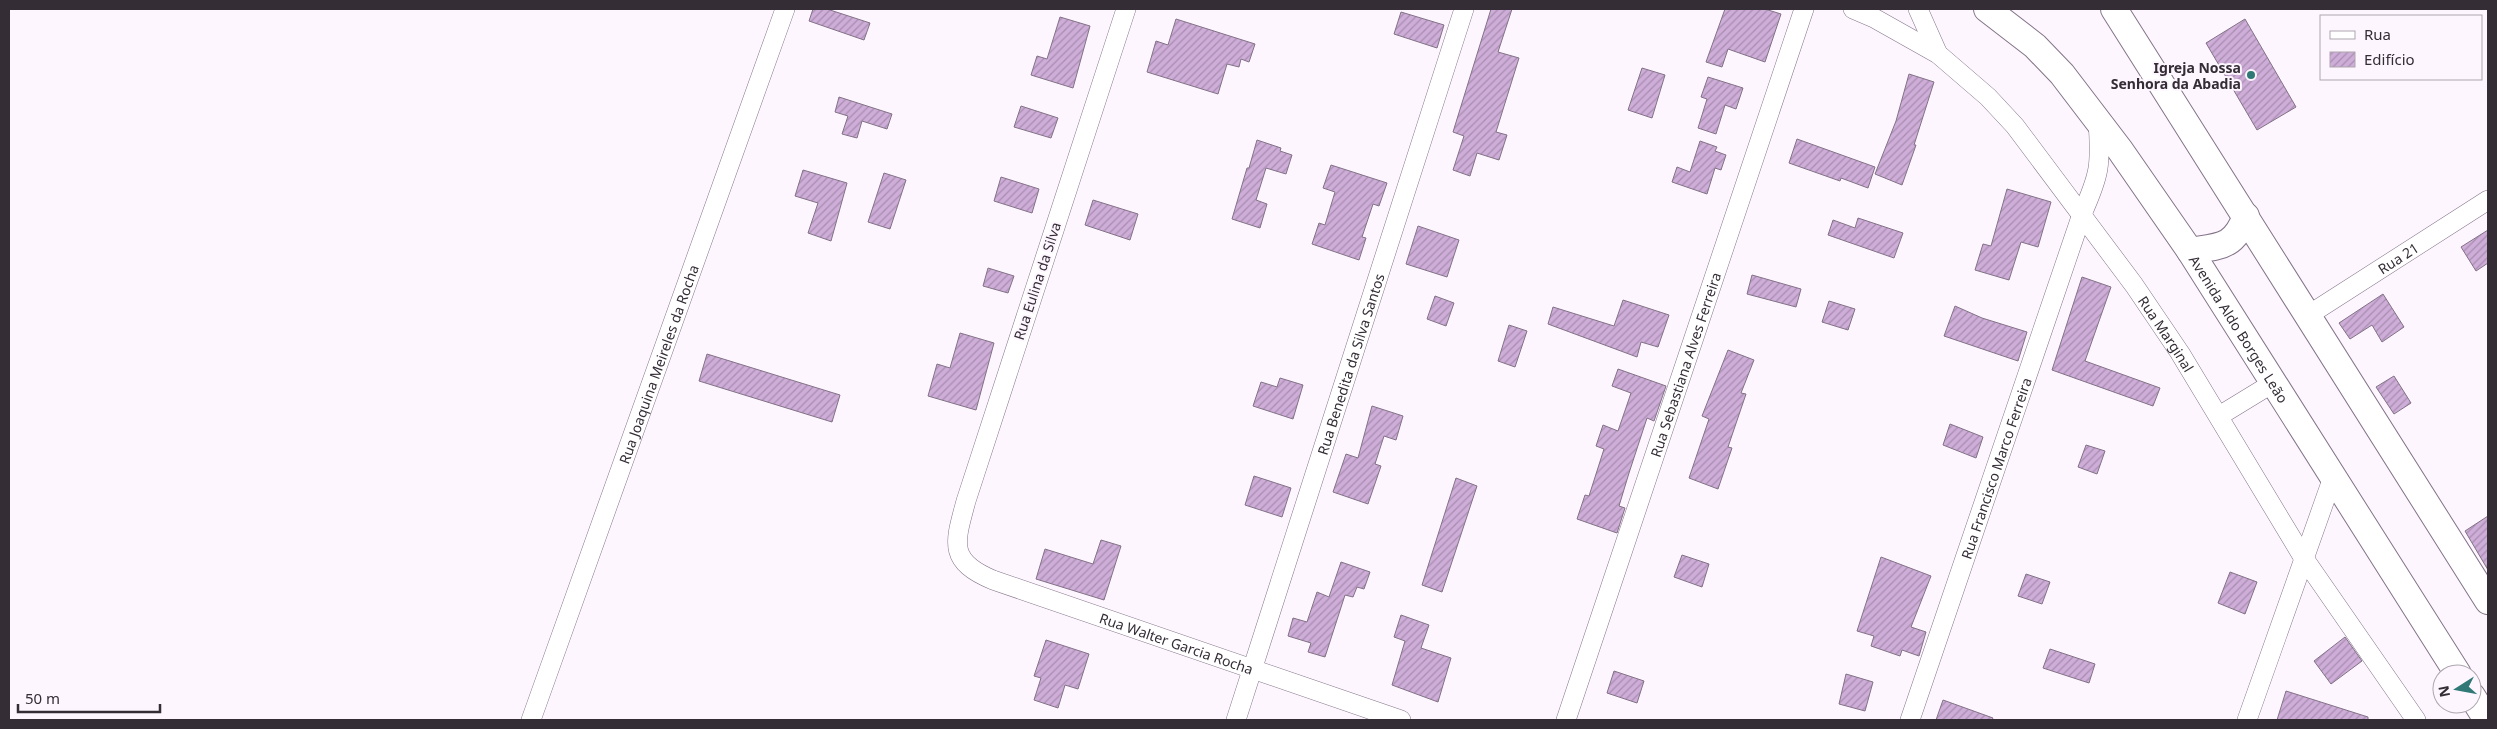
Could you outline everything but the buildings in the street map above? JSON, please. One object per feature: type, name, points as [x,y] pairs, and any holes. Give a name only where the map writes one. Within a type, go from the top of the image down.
[{"type":"street","name":"Rua Joaquina Meireles da Rocha","points":[[531,720],[785,9]]},
{"type":"street","name":"Rua Eulina da Silva","points":[[960,556],[958,545],[959,526],[974,476],[1126,9]]},
{"type":"street","name":"Rua Benedita da Silva Santos","points":[[1236,720],[1464,9]]},
{"type":"street","name":"Rua Sebastiana Alves Ferreira","points":[[1566,720],[1804,9]]},
{"type":"street","name":"Rua Marginal","points":[[1853,9],[1874,18],[1938,54],[1988,97],[2014,126],[2134,285],[2218,416],[2303,558],[2416,720]]},
{"type":"street","points":[[1918,9],[1938,54]]},
{"type":"street","name":"Avenida Aldo Borges Leão","points":[[1988,9],[2035,46],[2062,74],[2098,120],[2190,252],[2452,664]]},
{"type":"street","points":[[2114,9],[2488,601]]},
{"type":"street","name":"Rua Francisco Marco Ferreira","points":[[1910,720],[2082,214],[2097,181],[2100,165],[2098,120]]},
{"type":"street","name":"Rua 21","points":[[2307,316],[2488,200]]},
{"type":"street","points":[[2190,252],[2217,247],[2231,241],[2240,233],[2246,216]]},
{"type":"street","points":[[2218,416],[2274,383]]},
{"type":"street","points":[[2247,720],[2333,477]]},
{"type":"street","name":"Rua Walter Garcia Rocha","points":[[960,556],[971,570],[993,580],[1401,720]]},
{"type":"place","name":"Igreja Nossa Senhora da Abadia","points":[[2251,75]]}]
